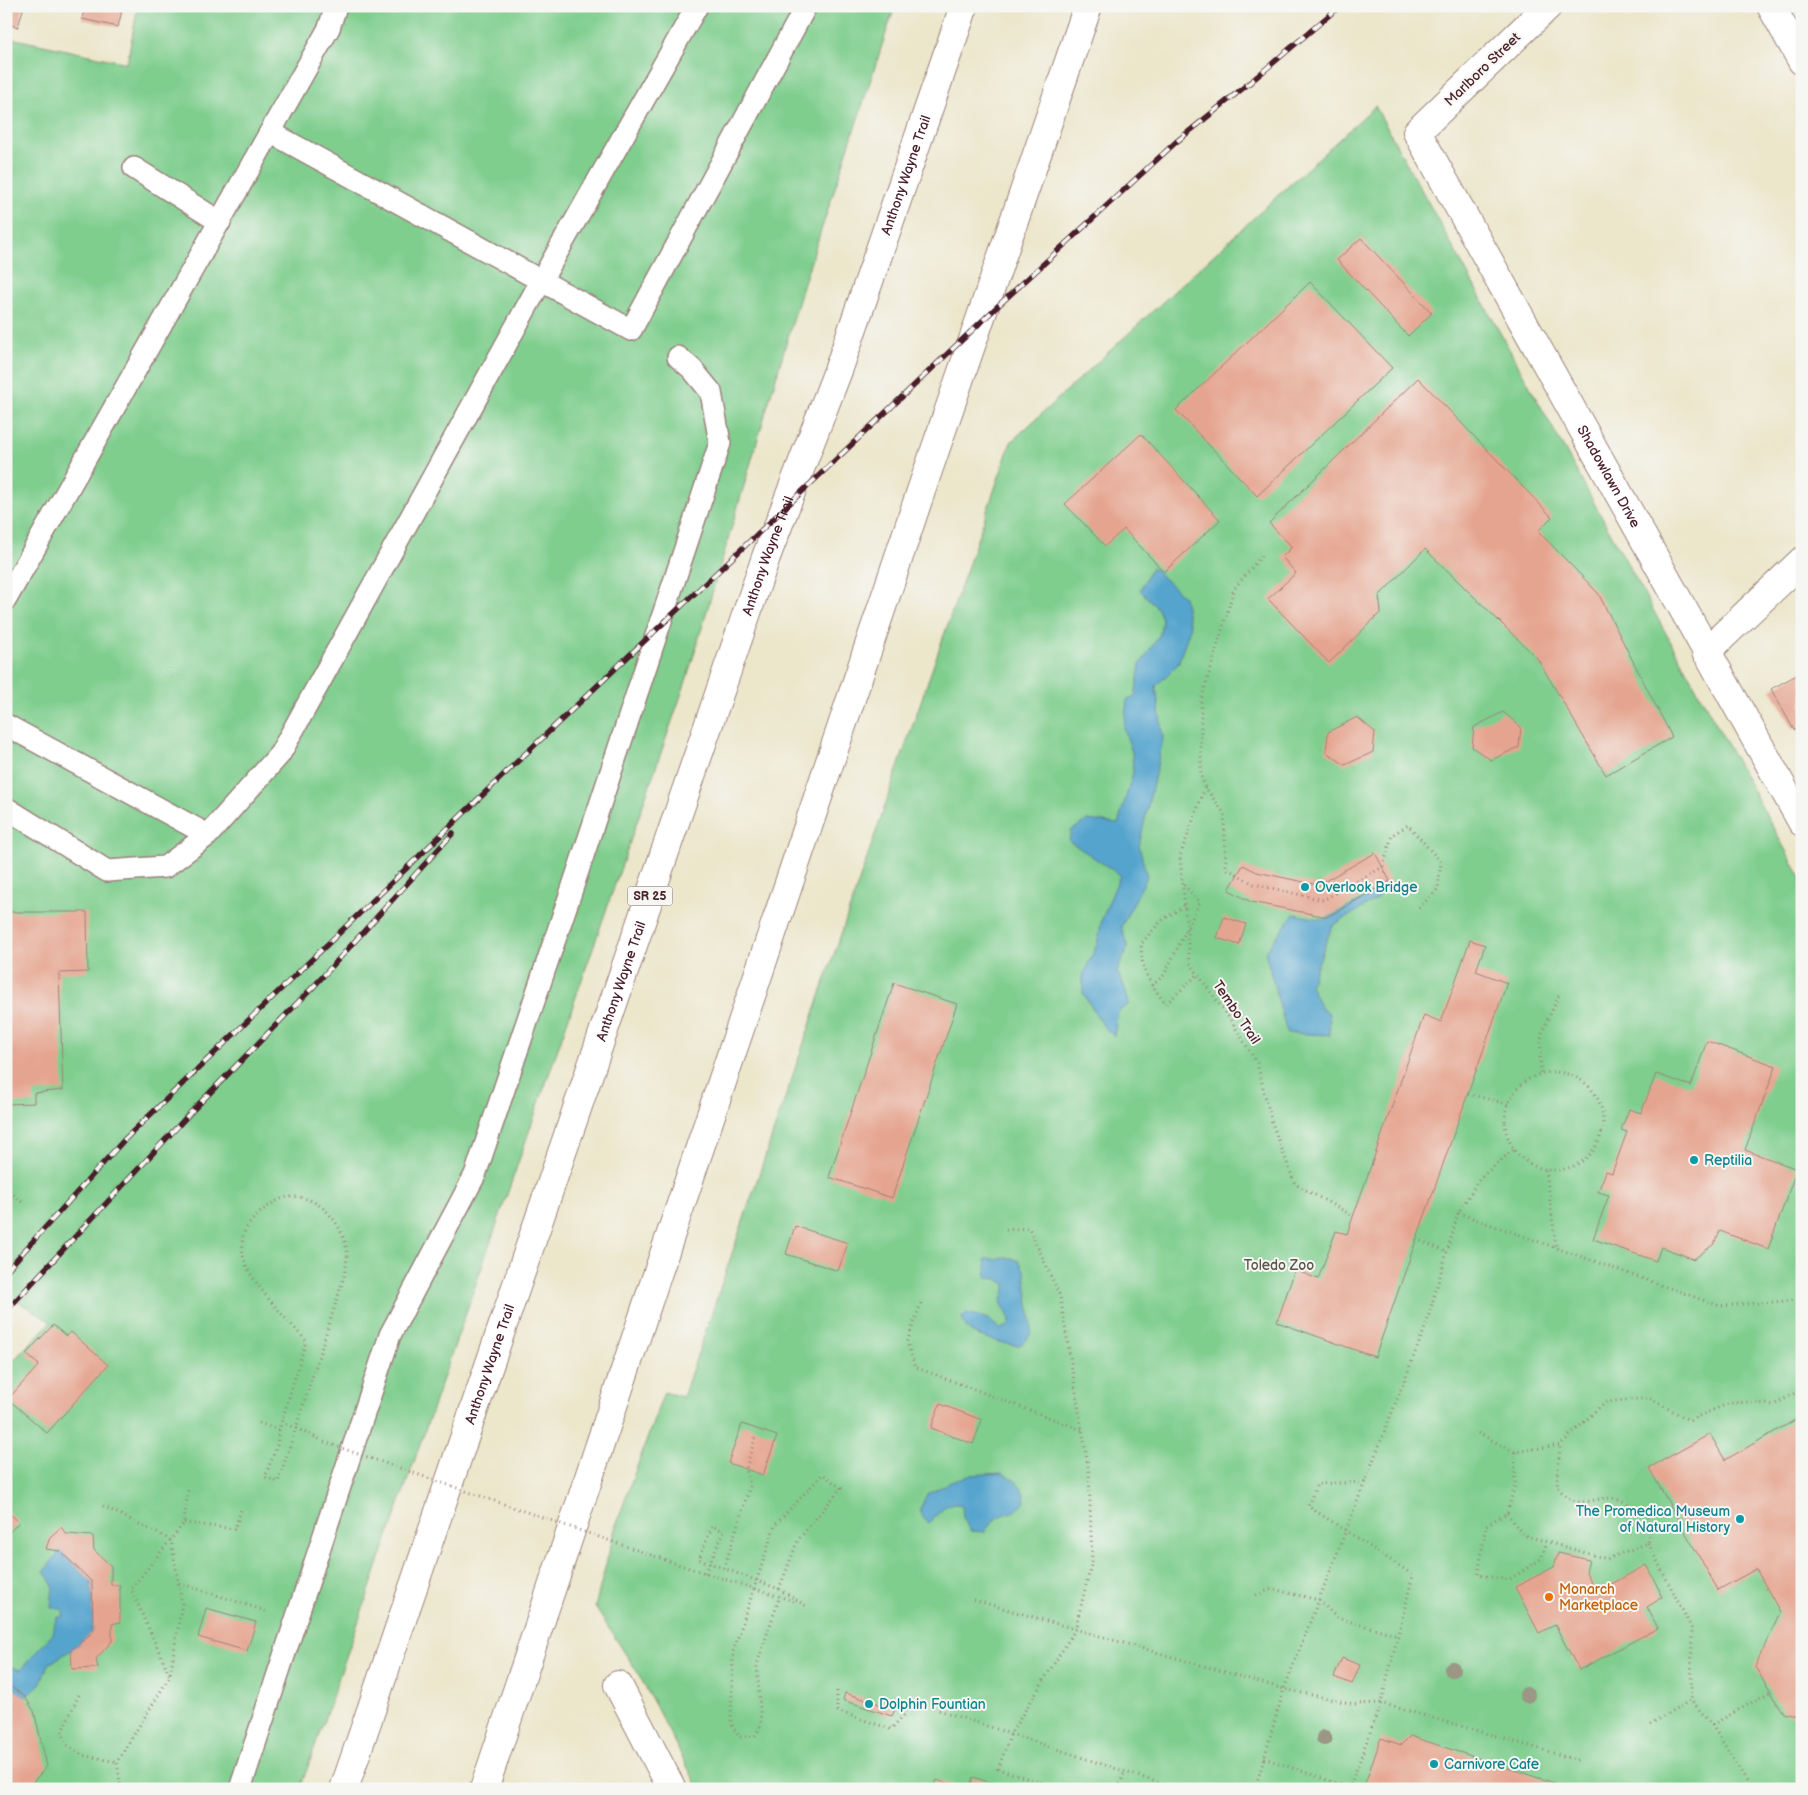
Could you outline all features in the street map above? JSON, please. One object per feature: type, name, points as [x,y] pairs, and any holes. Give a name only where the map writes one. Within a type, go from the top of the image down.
[{"type":"main road","name":"Anthony Wayne Trail","points":[[344,1789],[766,557],[839,368],[964,6]]},
{"type":"main road","points":[[484,1789],[952,398],[1025,194],[1088,6]]},
{"type":"main road","name":"Marlboro Street","points":[[1417,132],[1548,6]]},
{"type":"main road","points":[[1771,6],[1802,61]]},
{"type":"main road","name":"Shadowlawn Drive","points":[[1417,132],[1802,822]]},
{"type":"main road","points":[[1706,652],[1802,561]]},
{"type":"main road","points":[[618,1685],[672,1789]]},
{"type":"lane","points":[[6,599],[330,28],[336,6]]},
{"type":"lane","points":[[6,808],[107,871],[164,867],[208,835],[280,754],[541,282],[697,6]]},
{"type":"lane","points":[[270,132],[631,330],[806,6]]},
{"type":"lane","points":[[134,168],[220,222]]},
{"type":"lane","points":[[240,1789],[390,1334],[475,1175],[720,443],[711,392],[692,369],[678,357]]},
{"type":"lane","points":[[6,725],[208,835]]},
{"type":"path","points":[[1262,556],[1234,589],[1202,701],[1201,775],[1205,787],[1224,813],[1226,868],[1254,884],[1323,900],[1383,867],[1392,835],[1408,825],[1441,862],[1438,888],[1418,909]]},
{"type":"path","name":"Tembo Trail","points":[[1205,787],[1180,856],[1190,962],[1230,1018],[1257,1063],[1272,1123],[1295,1184],[1353,1216]]},
{"type":"path","points":[[1152,986],[1164,975],[1200,902],[1183,884]]},
{"type":"path","points":[[1184,906],[1161,921],[1141,944],[1141,960],[1147,979],[1166,1004],[1198,974]]},
{"type":"path","points":[[1542,1073],[1540,1056],[1542,1032],[1559,995]]},
{"type":"path","points":[[1558,1072],[1573,1075],[1587,1083],[1598,1096],[1603,1112],[1604,1129],[1598,1145],[1588,1158],[1574,1168],[1557,1171],[1540,1169],[1524,1161],[1514,1150],[1507,1136],[1505,1120],[1508,1104],[1516,1090],[1527,1080],[1542,1073],[1558,1072]]},
{"type":"path","points":[[1468,1094],[1508,1104]]},
{"type":"path","points":[[1255,1789],[1284,1690],[1426,1325],[1458,1213],[1480,1178],[1514,1150]]},
{"type":"path","points":[[1546,1170],[1556,1247]]},
{"type":"path","points":[[6,1188],[22,1202]]},
{"type":"path","points":[[287,1197],[304,1198],[320,1205],[332,1216],[340,1231],[347,1252],[344,1277],[296,1428],[278,1482],[264,1477],[277,1445],[278,1430],[306,1341],[256,1283],[243,1259],[243,1235],[255,1218],[270,1204],[287,1197]]},
{"type":"path","points":[[1458,1213],[1720,1306],[1798,1300],[1802,1298]]},
{"type":"path","points":[[1006,1230],[1029,1228],[1060,1296],[1089,1472],[1092,1561],[1075,1630],[1011,1733],[998,1769],[1062,1789]]},
{"type":"path","points":[[1416,1239],[1447,1252]]},
{"type":"path","points":[[921,1303],[907,1342],[916,1367],[1082,1430]]},
{"type":"path","points":[[1478,1433],[1515,1452],[1560,1445],[1605,1402],[1649,1398],[1689,1420],[1730,1403],[1749,1402],[1774,1405],[1802,1389]]},
{"type":"path","points":[[259,1423],[278,1430]]},
{"type":"path","points":[[285,1424],[324,1442],[705,1573],[798,1602]]},
{"type":"path","points":[[724,1568],[750,1486],[746,1469],[756,1434]]},
{"type":"path","points":[[1560,1445],[1557,1482],[1563,1494],[1572,1500],[1582,1502],[1615,1499],[1633,1506],[1650,1518],[1648,1543],[1692,1629],[1691,1700],[1712,1725],[1752,1789]]},
{"type":"path","points":[[1515,1452],[1515,1486],[1507,1513],[1486,1525],[1478,1575],[1509,1580],[1541,1559],[1547,1542]]},
{"type":"path","points":[[779,1589],[798,1540],[841,1488],[823,1474],[775,1525],[733,1652],[731,1723],[739,1737],[755,1736],[761,1725],[757,1664],[780,1596]]},
{"type":"path","points":[[1264,1758],[1350,1788],[1382,1702],[1413,1576],[1308,1506],[1317,1484],[1366,1482]]},
{"type":"path","points":[[170,1676],[131,1589],[184,1523],[188,1490]]},
{"type":"path","points":[[103,1506],[171,1540]]},
{"type":"path","points":[[184,1523],[235,1530],[242,1507]]},
{"type":"path","points":[[1507,1513],[1523,1535],[1607,1560],[1648,1543]]},
{"type":"path","points":[[705,1573],[709,1564],[713,1556],[724,1531],[712,1526],[700,1559],[708,1562],[716,1565],[724,1568],[779,1589],[806,1606]]},
{"type":"path","points":[[121,1789],[117,1762],[170,1676],[182,1604],[171,1540]]},
{"type":"path","points":[[179,1583],[239,1603]]},
{"type":"path","points":[[1256,1595],[1272,1589],[1319,1600],[1337,1618],[1398,1635]]},
{"type":"path","points":[[974,1600],[1284,1690],[1354,1704],[1382,1702],[1581,1761]]},
{"type":"path","points":[[837,1691],[838,1711],[891,1729],[906,1713]]},
{"type":"path","points":[[1712,1725],[1770,1692]]},
{"type":"path","points":[[79,1695],[62,1731],[67,1745],[82,1755],[117,1762]]},
{"type":"path","points":[[1650,1725],[1691,1700]]},
{"type":"path","points":[[939,1710],[1126,1770],[1177,1789]]},
{"type":"path","points":[[1118,1789],[1126,1770]]},
{"type":"green space","points":[[138,6],[895,6],[807,273],[687,678],[300,1789],[6,1789],[6,1368],[51,1322],[6,1294],[6,37],[127,63]]},
{"type":"green space","name":"Toledo Zoo","points":[[1375,106],[1802,880],[1802,1789],[699,1789],[638,1673],[595,1607],[616,1525],[664,1392],[683,1397],[1011,442]]},
{"type":"water","points":[[1152,567],[1184,597],[1190,628],[1178,664],[1156,686],[1163,739],[1139,846],[1147,877],[1121,927],[1128,946],[1117,972],[1124,985],[1129,1004],[1118,1012],[1114,1036],[1104,1027],[1083,993],[1083,974],[1097,945],[1102,919],[1120,875],[1069,841],[1071,831],[1087,820],[1118,824],[1133,773],[1132,752],[1124,729],[1127,700],[1135,697],[1140,665],[1160,634],[1162,619],[1158,609],[1140,590]]},
{"type":"water","points":[[1375,893],[1379,898],[1332,926],[1310,985],[1321,1008],[1329,1013],[1330,1035],[1287,1033],[1265,952],[1294,914],[1324,920]]},
{"type":"water","points":[[1012,1258],[1019,1261],[1025,1272],[1032,1330],[1024,1343],[1019,1345],[1003,1343],[973,1333],[966,1326],[962,1317],[967,1313],[988,1319],[1000,1329],[1009,1326],[1010,1319],[1001,1302],[1006,1284],[997,1279],[987,1277],[985,1259]]},
{"type":"water","points":[[1002,1473],[1019,1484],[1023,1491],[1025,1502],[1014,1511],[994,1520],[985,1532],[970,1531],[963,1517],[962,1506],[954,1503],[946,1506],[928,1523],[922,1518],[920,1509],[927,1494],[969,1475]]},
{"type":"water","points":[[60,1551],[92,1582],[93,1632],[71,1650],[49,1664],[40,1684],[25,1697],[6,1684],[6,1665],[20,1670],[53,1634],[56,1618],[64,1616],[62,1609],[51,1608],[53,1586],[44,1571]]},
{"type":"building","points":[[6,6],[24,6],[18,27],[6,24]]},
{"type":"building","points":[[85,6],[123,6],[118,27],[82,19]]},
{"type":"building","points":[[1361,238],[1432,313],[1408,336],[1337,260]]},
{"type":"building","points":[[1310,282],[1392,368],[1257,496],[1176,410]]},
{"type":"building","points":[[1418,378],[1552,517],[1538,531],[1598,593],[1672,737],[1606,775],[1537,658],[1425,549],[1379,596],[1381,612],[1329,663],[1268,599],[1296,573],[1282,557],[1292,547],[1269,523]]},
{"type":"building","points":[[1141,434],[1220,520],[1164,572],[1124,529],[1105,546],[1065,504]]},
{"type":"building","points":[[1802,672],[1802,726],[1794,730],[1771,689]]},
{"type":"building","points":[[1503,712],[1521,727],[1519,747],[1491,760],[1472,747],[1474,727]]},
{"type":"building","points":[[1357,717],[1375,732],[1373,752],[1345,765],[1326,752],[1328,732]]},
{"type":"building","name":"Overlook Bridge","points":[[1375,853],[1390,881],[1327,917],[1251,902],[1229,890],[1243,865],[1257,872],[1318,885]]},
{"type":"building","points":[[6,912],[87,912],[88,972],[59,973],[63,1090],[34,1093],[34,1103],[6,1104]]},
{"type":"building","points":[[1224,917],[1246,924],[1239,945],[1217,938]]},
{"type":"building","points":[[1470,940],[1485,945],[1476,971],[1507,983],[1375,1357],[1277,1322],[1295,1270],[1318,1279],[1336,1231],[1347,1234],[1424,1015],[1441,1022]]},
{"type":"building","points":[[894,983],[957,1004],[892,1198],[829,1177]]},
{"type":"building","name":"Reptilia","points":[[1707,1041],[1776,1066],[1745,1150],[1797,1169],[1768,1249],[1720,1231],[1714,1244],[1694,1259],[1661,1247],[1656,1261],[1593,1239],[1609,1195],[1598,1192],[1606,1171],[1612,1173],[1627,1132],[1621,1130],[1629,1109],[1641,1113],[1656,1074],[1691,1086]]},
{"type":"building","points":[[795,1226],[848,1243],[838,1271],[786,1254]]},
{"type":"building","points":[[53,1325],[66,1336],[71,1332],[108,1365],[47,1433],[8,1399],[39,1365],[26,1354]]},
{"type":"building","points":[[940,1404],[982,1420],[973,1444],[931,1428]]},
{"type":"building","name":"The Promedica Museum of Natural History","points":[[1802,1416],[1802,1718],[1784,1713],[1755,1667],[1780,1612],[1756,1569],[1718,1590],[1649,1468],[1710,1434],[1725,1460]]},
{"type":"building","points":[[742,1424],[777,1436],[763,1475],[728,1463]]},
{"type":"building","points":[[6,1510],[19,1522],[6,1536]]},
{"type":"building","points":[[61,1527],[66,1534],[93,1536],[94,1550],[111,1566],[111,1585],[120,1585],[120,1622],[112,1624],[112,1641],[96,1659],[98,1668],[72,1669],[71,1650],[93,1632],[92,1582],[60,1551],[46,1549],[50,1537]]},
{"type":"building","points":[[1558,1553],[1589,1560],[1586,1572],[1597,1592],[1646,1565],[1663,1597],[1647,1607],[1658,1628],[1579,1670],[1555,1625],[1539,1633],[1515,1587],[1554,1567]]},
{"type":"building","points":[[206,1608],[256,1622],[247,1651],[198,1637]]},
{"type":"building","points":[[1342,1658],[1360,1665],[1352,1684],[1334,1677]]},
{"type":"building","points":[[6,1683],[25,1697],[34,1711],[47,1766],[27,1789],[6,1789]]},
{"type":"building","name":"Dolphin Fountian","points":[[845,1693],[895,1709],[892,1716],[843,1700]]},
{"type":"building","name":"Carnivore Cafe","points":[[1410,1736],[1554,1783],[1554,1789],[1363,1789],[1381,1738],[1401,1745]]},
{"type":"building","points":[[973,1777],[1008,1788],[1008,1789],[969,1789]]},
{"type":"building","points":[[937,1780],[962,1788],[962,1789],[933,1789]]},
{"type":"railway","points":[[6,1271],[124,1140],[520,759],[1001,303],[1176,142],[1340,6]]},
{"type":"railway","points":[[6,1311],[193,1110],[316,984],[453,833]]},
{"type":"place","name":"Overlook Bridge","points":[[1305,887]]},
{"type":"place","name":"Reptilia","points":[[1694,1160]]},
{"type":"place","name":"The Promedica Museum of Natural History","points":[[1740,1519]]},
{"type":"place","name":"Monarch Marketplace","points":[[1549,1597]]},
{"type":"place","name":"Dolphin Fountian","points":[[869,1704]]},
{"type":"place","name":"Carnivore Cafe","points":[[1434,1764]]}]
